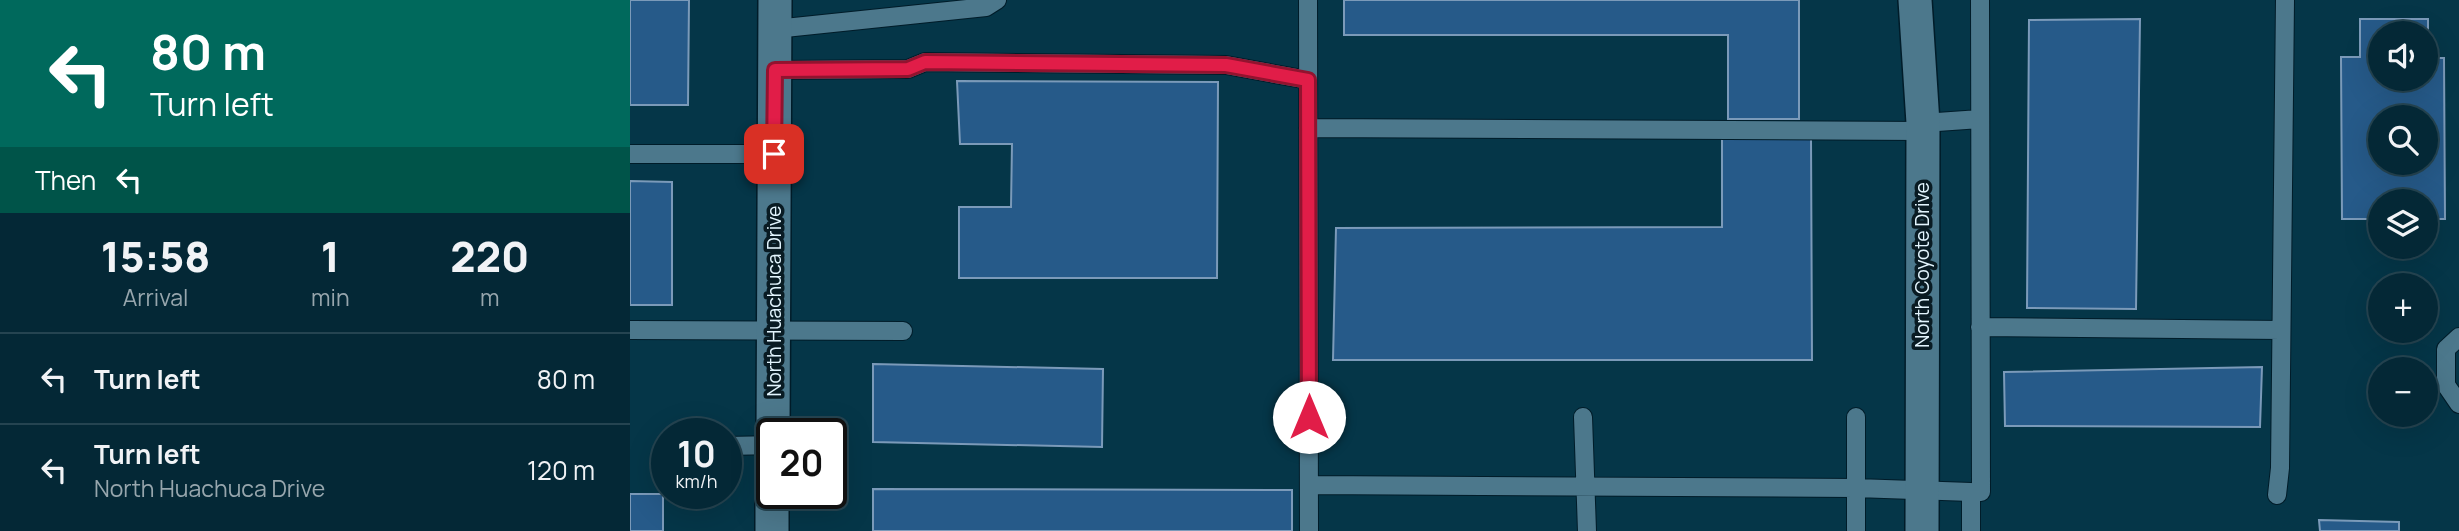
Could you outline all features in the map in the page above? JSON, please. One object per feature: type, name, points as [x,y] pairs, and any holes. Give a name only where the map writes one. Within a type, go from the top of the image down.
[{"type":"street","name":"North Coyote Drive","points":[[1915,0],[1923,127],[1922,531]]},
{"type":"street","name":"North Huachuca Drive","points":[[773,418],[775,14]]},
{"type":"street","points":[[772,509],[772,531]]},
{"type":"lane","points":[[775,14],[986,7],[997,0]]},
{"type":"lane","points":[[1308,0],[1309,531]]},
{"type":"lane","points":[[1980,0],[1981,492]]},
{"type":"lane","points":[[2277,495],[2285,0]]},
{"type":"lane","points":[[775,70],[908,69],[925,62],[1226,65],[1308,80]]},
{"type":"lane","points":[[1308,128],[1923,127],[1980,119]]},
{"type":"lane","points":[[630,154],[774,154]]},
{"type":"lane","points":[[1980,327],[2281,330]]},
{"type":"lane","points":[[630,330],[904,331]]},
{"type":"lane","points":[[2459,337],[2446,349],[2446,385],[2459,404]]},
{"type":"lane","points":[[1583,417],[1587,531]]},
{"type":"lane","points":[[1856,417],[1856,531]]},
{"type":"lane","points":[[1309,485],[1856,488],[1971,492],[1971,531]]},
{"type":"building","points":[[630,0],[689,0],[688,105],[630,105]]},
{"type":"building","points":[[1344,0],[1799,0],[1799,119],[1728,119],[1728,35],[1344,35]]},
{"type":"building","points":[[2140,19],[2136,309],[2027,308],[2029,20]]},
{"type":"building","points":[[2360,19],[2428,19],[2368,21],[2368,91],[2438,91],[2438,58],[2444,58],[2445,219],[2438,219],[2438,189],[2368,189],[2368,219],[2342,219],[2341,57],[2360,57]]},
{"type":"building","points":[[957,81],[1218,82],[1217,278],[959,278],[959,207],[1011,207],[1012,144],[960,144]]},
{"type":"building","points":[[1722,137],[1811,137],[1812,360],[1333,360],[1336,228],[1722,227]]},
{"type":"building","points":[[630,181],[672,182],[672,305],[630,305]]},
{"type":"building","points":[[873,364],[1103,369],[1102,447],[873,442]]},
{"type":"building","points":[[2262,367],[2260,427],[2005,426],[2004,372]]},
{"type":"building","points":[[873,489],[1292,490],[1292,531],[873,531]]},
{"type":"building","points":[[630,494],[651,494],[651,509],[663,509],[663,531],[630,531]]},
{"type":"building","points":[[2319,520],[2399,522],[2399,531],[2320,531]]},
{"type":"route","points":[[774,154],[775,70],[908,69],[925,62],[1226,65],[1308,80],[1309,417]]}]
